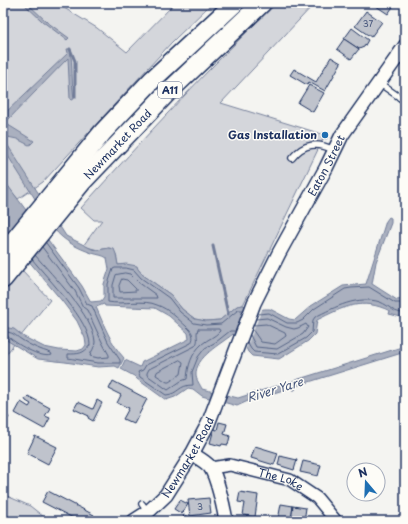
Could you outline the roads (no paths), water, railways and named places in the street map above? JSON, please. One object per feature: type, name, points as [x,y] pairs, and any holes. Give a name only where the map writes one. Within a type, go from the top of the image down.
[{"type":"highway","name":"Newmarket Road","points":[[3,279],[76,177],[103,132],[153,79],[235,3]]},
{"type":"highway","name":"Newmarket Road","points":[[3,254],[76,177],[165,96],[262,3]]},
{"type":"street","name":"Eaton Street","points":[[259,292],[326,168],[342,135],[405,46]]},
{"type":"street","name":"Newmarket Road","points":[[134,521],[145,508],[166,495],[192,454],[209,420],[259,292]]},
{"type":"street","points":[[192,454],[203,460],[211,468],[226,521]]},
{"type":"street","name":"The Loke","points":[[211,468],[230,465],[290,480],[317,498],[336,521]]},
{"type":"lane","points":[[379,83],[402,100],[405,92]]},
{"type":"lane","points":[[292,158],[298,150],[305,146],[326,146],[334,150]]},
{"type":"water","points":[[23,3],[27,3],[47,22],[69,38],[67,40],[42,21]]},
{"type":"water","points":[[67,49],[70,49],[71,55],[74,99],[70,99],[68,58],[5,123],[34,141],[29,145],[17,139],[3,136],[3,115],[68,53]]},
{"type":"water","name":"River Yare","points":[[3,138],[66,236],[92,249],[114,249],[118,265],[126,264],[137,266],[143,275],[171,295],[182,309],[195,319],[206,321],[220,320],[237,306],[243,305],[254,310],[270,309],[289,319],[295,320],[311,306],[343,286],[366,284],[386,221],[389,217],[391,218],[391,223],[376,262],[372,284],[397,300],[405,299],[405,318],[389,314],[390,311],[380,307],[361,304],[353,305],[335,311],[317,320],[315,334],[308,341],[279,359],[252,356],[248,352],[242,340],[233,334],[204,357],[200,362],[196,375],[202,389],[238,398],[405,346],[405,352],[296,386],[295,390],[293,390],[293,387],[248,401],[237,406],[202,396],[193,389],[188,388],[175,397],[166,400],[134,376],[121,369],[125,360],[140,367],[142,362],[189,339],[188,333],[169,316],[155,308],[105,306],[104,304],[96,307],[119,353],[124,358],[119,368],[115,366],[98,367],[38,359],[3,338],[3,327],[14,329],[24,337],[44,347],[59,350],[77,351],[83,349],[86,345],[85,338],[77,321],[62,301],[3,230],[3,181],[82,286],[91,302],[101,301],[104,297],[104,284],[109,269],[107,258],[86,251],[66,241],[54,229],[3,148]]},
{"type":"waterway","points":[[70,49],[75,61],[75,97]]},
{"type":"waterway","points":[[213,246],[228,314]]},
{"type":"place","name":"Gas Installation","points":[[325,135]]}]
